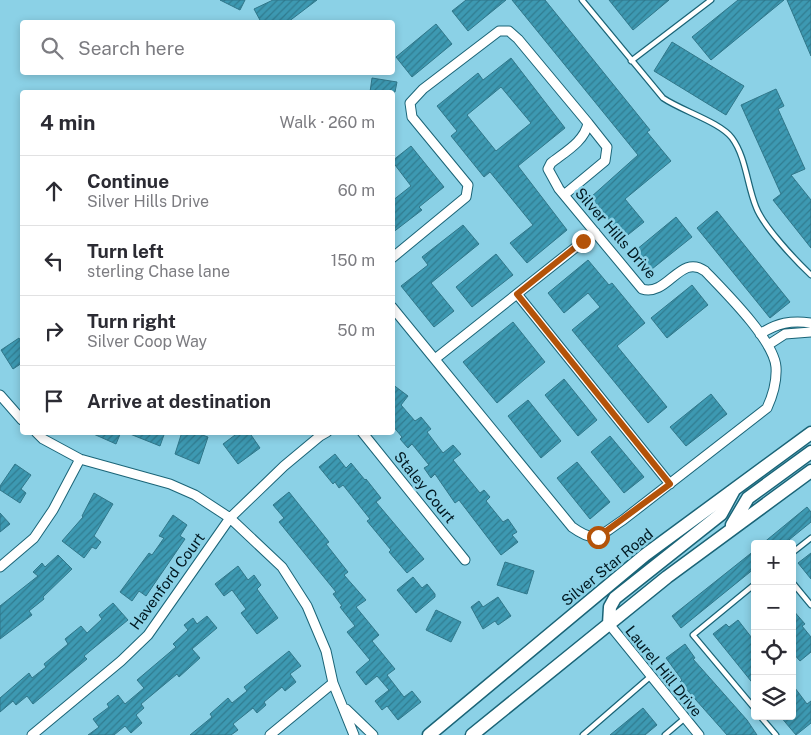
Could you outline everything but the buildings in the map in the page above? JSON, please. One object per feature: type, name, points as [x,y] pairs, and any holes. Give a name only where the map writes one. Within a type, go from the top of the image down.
[{"type":"main road","name":"Silver Star Road","points":[[429,735],[645,555],[811,433]]},
{"type":"main road","points":[[728,531],[748,498],[811,452]]},
{"type":"main road","points":[[472,735],[728,531],[811,471]]},
{"type":"main road","points":[[609,624],[610,607],[615,598],[722,514],[735,487]]},
{"type":"street","points":[[395,256],[466,197],[468,185],[412,117],[410,103],[423,89],[499,31],[508,31],[518,39],[608,147],[605,161],[564,195]]},
{"type":"street","name":"Silver Hills Drive","points":[[395,311],[572,527],[587,537],[598,537],[670,484],[767,408],[774,393],[776,366],[768,344],[731,298],[698,266],[690,265],[656,289],[648,291],[642,289],[564,195],[548,169],[551,163],[582,138],[587,132],[588,123]]},
{"type":"street","points":[[435,359],[595,232]]},
{"type":"street","points":[[517,294],[670,484]]},
{"type":"street","points":[[760,334],[774,326],[790,321],[811,323]]},
{"type":"street","points":[[768,344],[785,334],[811,332]]},
{"type":"street","points":[[0,395],[20,418]]},
{"type":"street","points":[[39,435],[80,459],[170,484],[194,495],[230,518],[282,568],[307,606],[326,651],[333,683],[354,735]]},
{"type":"street","points":[[230,518],[284,466],[322,435]]},
{"type":"street","name":"Staley Court","points":[[364,435],[465,560]]},
{"type":"street","points":[[0,567],[34,538],[53,510],[80,459]]},
{"type":"street","name":"Havenford Court","points":[[32,735],[148,635],[230,518]]},
{"type":"street","name":"Laurel Hill Drive","points":[[609,624],[699,735]]},
{"type":"street","points":[[270,735],[333,683]]},
{"type":"street","points":[[342,706],[373,735]]},
{"type":"lane","points":[[582,0],[663,98],[679,109],[719,126],[732,138],[740,152],[756,209],[801,266],[811,275]]},
{"type":"lane","points":[[631,61],[710,0]]},
{"type":"lane","points":[[796,550],[811,538]]},
{"type":"lane","points":[[751,704],[693,635],[754,585]]},
{"type":"lane","points":[[794,585],[811,605]]},
{"type":"lane","points":[[582,735],[651,676]]},
{"type":"lane","points":[[665,735],[685,718]]},
{"type":"lane","points":[[763,720],[776,735]]},
{"type":"route","points":[[583,241],[517,294],[670,484],[598,537]]}]
